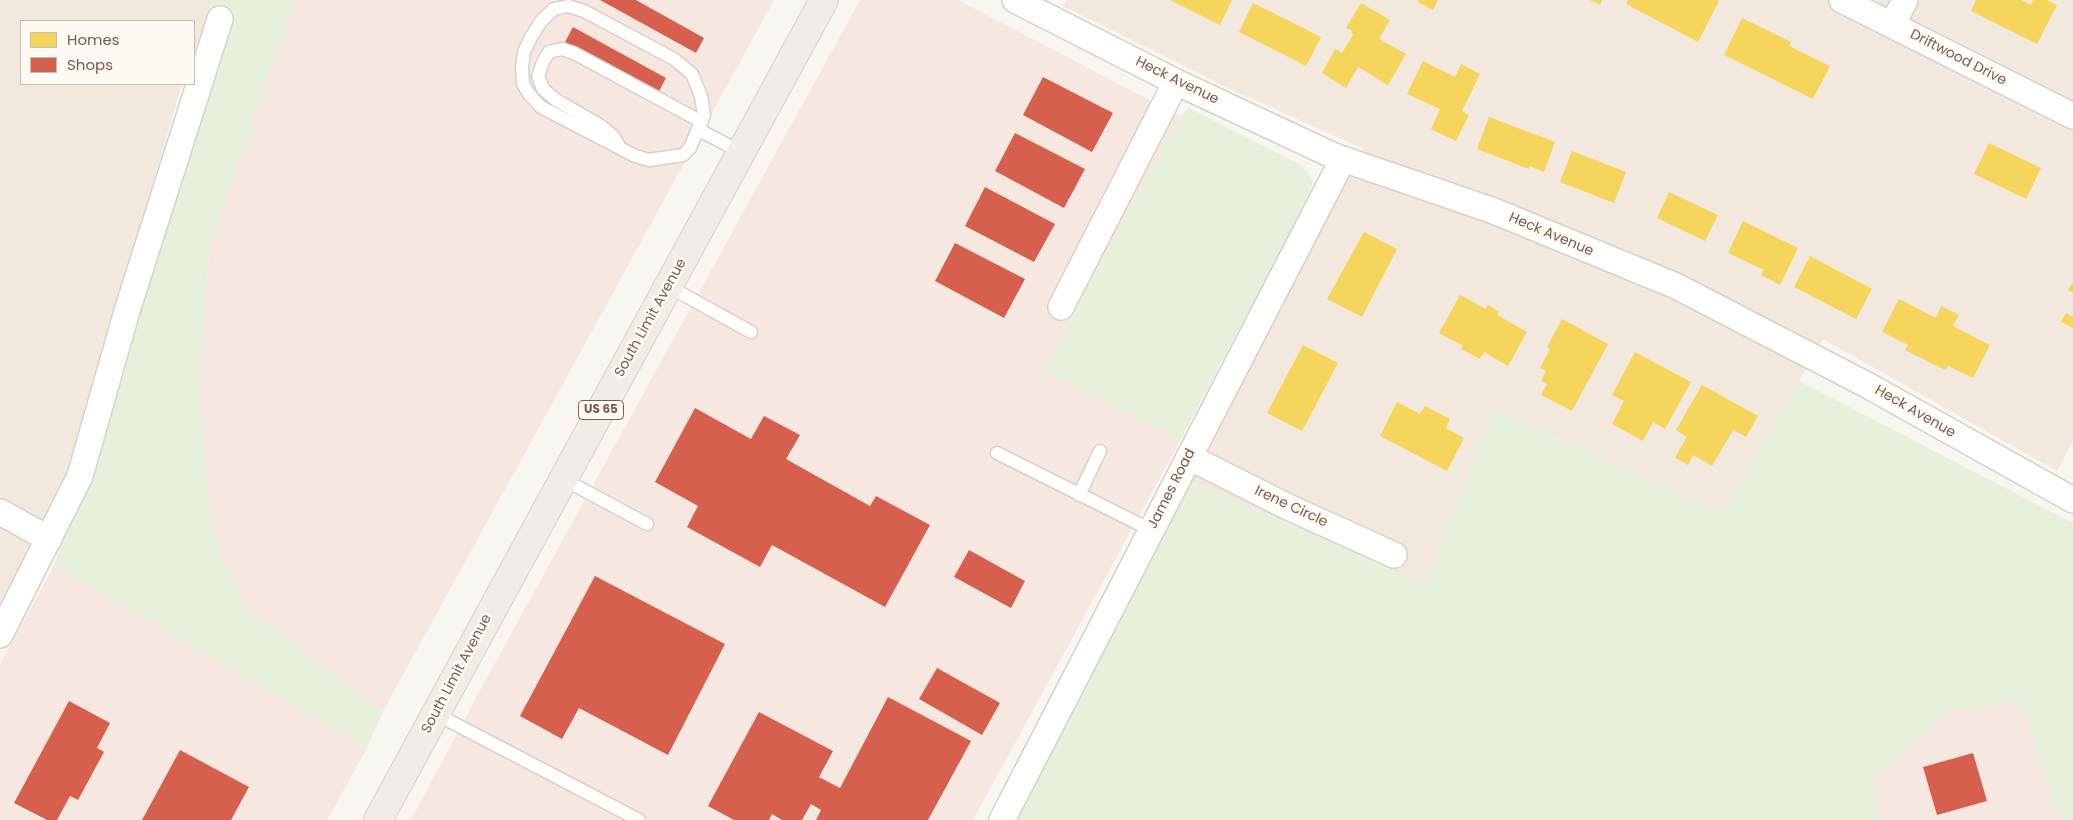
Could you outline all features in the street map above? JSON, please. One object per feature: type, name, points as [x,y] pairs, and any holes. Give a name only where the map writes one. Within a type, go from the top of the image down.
[{"type":"highway","name":"South Limit Avenue","points":[[378,820],[824,0]]},
{"type":"street","name":"Heck Avenue","points":[[1016,0],[1176,82],[1343,159],[1494,211],[1676,286],[1859,381],[2073,500]]},
{"type":"street","name":"Driftwood Drive","points":[[1842,0],[2073,116]]},
{"type":"street","points":[[1892,25],[1905,0]]},
{"type":"street","points":[[0,634],[80,476],[127,311],[220,19]]},
{"type":"street","points":[[1062,306],[1176,82]]},
{"type":"street","name":"James Road","points":[[1002,820],[1343,159]]},
{"type":"street","name":"Irene Circle","points":[[1189,457],[1286,506],[1394,555]]},
{"type":"street","points":[[0,512],[49,539]]},
{"type":"lane","points":[[568,6],[584,11],[674,59],[692,74],[701,96],[704,116],[690,148],[683,156],[649,160],[621,149],[541,106],[528,94],[523,84],[522,67],[524,52],[542,20],[554,9],[568,6]]},
{"type":"lane","points":[[621,149],[613,136],[543,90],[538,76],[543,62],[550,52],[562,49],[574,53],[701,126],[741,152]]},
{"type":"lane","points":[[668,286],[751,332]]},
{"type":"lane","points":[[1079,495],[1100,451]]},
{"type":"lane","points":[[997,453],[1151,530]]},
{"type":"lane","points":[[563,479],[647,524]]},
{"type":"lane","points":[[436,714],[639,820]]},
{"type":"shaded area","points":[[0,0],[213,0],[195,48],[195,20],[20,20],[20,85],[182,85],[67,477],[0,603]]},
{"type":"shaded area","points":[[296,0],[774,0],[383,711],[245,607],[213,532],[200,401],[209,250]]},
{"type":"shaded area","points":[[860,0],[958,0],[1180,116],[1044,371],[1180,441],[973,820],[411,820],[483,685]]},
{"type":"shaded area","points":[[1067,0],[2073,0],[2073,441],[2057,471],[1823,339],[1723,514],[1495,409],[1425,585],[1190,480],[1364,149],[1228,88],[1063,6]]},
{"type":"shaded area","points":[[54,566],[367,748],[327,820],[0,820],[0,664]]},
{"type":"shaded area","points":[[2022,701],[2059,820],[1881,820],[1872,780],[1948,712]]},
{"type":"green space","points":[[213,0],[296,0],[209,250],[200,401],[213,532],[245,607],[383,711],[367,748],[54,566],[224,24],[208,14]]},
{"type":"green space","points":[[1189,108],[1303,166],[1313,180],[1310,195],[1180,441],[1044,371],[1180,116]]},
{"type":"green space","points":[[1799,381],[2073,523],[2073,820],[2059,820],[2022,701],[1948,712],[1872,780],[1881,820],[1009,820],[1190,480],[1425,585],[1495,409],[1723,514]]},
{"type":"building: Homes","points":[[1170,0],[1232,0],[1220,25]]},
{"type":"building: Homes","points":[[1419,0],[1438,0],[1433,10],[1418,2]]},
{"type":"building: Homes","points":[[1590,0],[1602,0],[1600,5]]},
{"type":"building: Homes","points":[[1628,0],[1719,1],[1698,42],[1626,4]]},
{"type":"building: Homes","points":[[1976,0],[2021,0],[2031,5],[2033,0],[2047,0],[2057,5],[2037,44],[1971,11]]},
{"type":"building: Homes","points":[[1253,3],[1321,37],[1306,66],[1239,32]]},
{"type":"building: Homes","points":[[1361,3],[1390,20],[1379,39],[1406,54],[1388,85],[1358,67],[1346,88],[1322,73],[1335,49],[1342,53],[1353,35],[1351,30],[1346,28]]},
{"type":"building: Homes","points":[[1742,18],[1791,42],[1789,46],[1830,66],[1813,99],[1724,55]]},
{"type":"building: Homes","points":[[1423,61],[1455,77],[1461,64],[1480,74],[1462,111],[1469,115],[1456,141],[1431,129],[1440,109],[1407,94]]},
{"type":"building: Homes","points":[[1489,117],[1555,142],[1544,172],[1530,166],[1529,169],[1477,149]]},
{"type":"building: Homes","points":[[1989,143],[2041,168],[2026,199],[1974,174]]},
{"type":"building: Homes","points":[[1572,151],[1626,172],[1614,203],[1560,182]]},
{"type":"building: Homes","points":[[1669,192],[1718,215],[1705,241],[1657,218]]},
{"type":"building: Homes","points":[[1743,221],[1798,248],[1780,285],[1761,275],[1764,270],[1728,253]]},
{"type":"building: Homes","points":[[1364,232],[1397,249],[1362,317],[1327,299]]},
{"type":"building: Homes","points":[[1810,256],[1872,289],[1856,319],[1794,287]]},
{"type":"building: Homes","points":[[2073,282],[2073,293],[2068,290]]},
{"type":"building: Homes","points":[[1460,295],[1486,309],[1488,305],[1499,312],[1497,315],[1527,332],[1508,366],[1484,352],[1480,359],[1461,349],[1463,346],[1439,333]]},
{"type":"building: Homes","points":[[1899,299],[1936,318],[1941,306],[1959,315],[1953,326],[1990,345],[1973,378],[1948,366],[1945,370],[1905,350],[1908,345],[1882,332]]},
{"type":"building: Homes","points":[[2066,313],[2073,317],[2073,328],[2061,322]]},
{"type":"building: Homes","points":[[1562,319],[1608,344],[1572,411],[1541,395],[1547,384],[1541,381],[1546,371],[1540,368],[1550,349],[1547,347]]},
{"type":"building: Homes","points":[[1303,345],[1338,363],[1302,431],[1267,413]]},
{"type":"building: Homes","points":[[1635,352],[1691,382],[1665,429],[1653,422],[1643,441],[1612,424],[1624,401],[1612,395]]},
{"type":"building: Homes","points":[[1702,385],[1758,416],[1746,437],[1733,430],[1712,466],[1693,455],[1688,465],[1675,458],[1687,437],[1676,430]]},
{"type":"building: Homes","points":[[1397,402],[1420,414],[1425,406],[1450,419],[1446,428],[1464,438],[1447,471],[1380,436]]},
{"type":"building: Shops","points":[[600,0],[636,0],[704,38],[696,53]]},
{"type":"building: Shops","points":[[573,27],[666,78],[658,93],[565,42]]},
{"type":"building: Shops","points":[[1043,77],[1113,113],[1092,152],[1023,115]]},
{"type":"building: Shops","points":[[1015,133],[1085,169],[1064,208],[995,171]]},
{"type":"building: Shops","points":[[985,187],[1055,224],[1034,262],[965,226]]},
{"type":"building: Shops","points":[[955,243],[1025,279],[1004,318],[935,281]]},
{"type":"building: Shops","points":[[695,408],[751,439],[764,416],[800,435],[786,459],[870,506],[876,496],[930,525],[885,607],[772,545],[760,567],[687,527],[698,506],[655,482]]},
{"type":"building: Shops","points":[[969,550],[1025,581],[1011,608],[954,577]]},
{"type":"building: Shops","points":[[595,576],[725,644],[668,755],[579,708],[562,739],[520,716]]},
{"type":"building: Shops","points":[[937,668],[1000,703],[982,735],[919,699]]},
{"type":"building: Shops","points":[[888,697],[971,741],[928,820],[816,820],[821,810],[811,804],[802,820],[782,820],[772,814],[769,820],[734,820],[708,806],[759,712],[833,751],[819,777],[840,788]]},
{"type":"building: Shops","points":[[69,701],[110,723],[97,748],[104,752],[78,800],[70,796],[57,820],[47,820],[14,803]]},
{"type":"building: Shops","points":[[180,750],[249,787],[231,820],[142,820]]},
{"type":"building: Shops","points":[[1973,753],[1987,801],[1937,815],[1923,767]]}]
